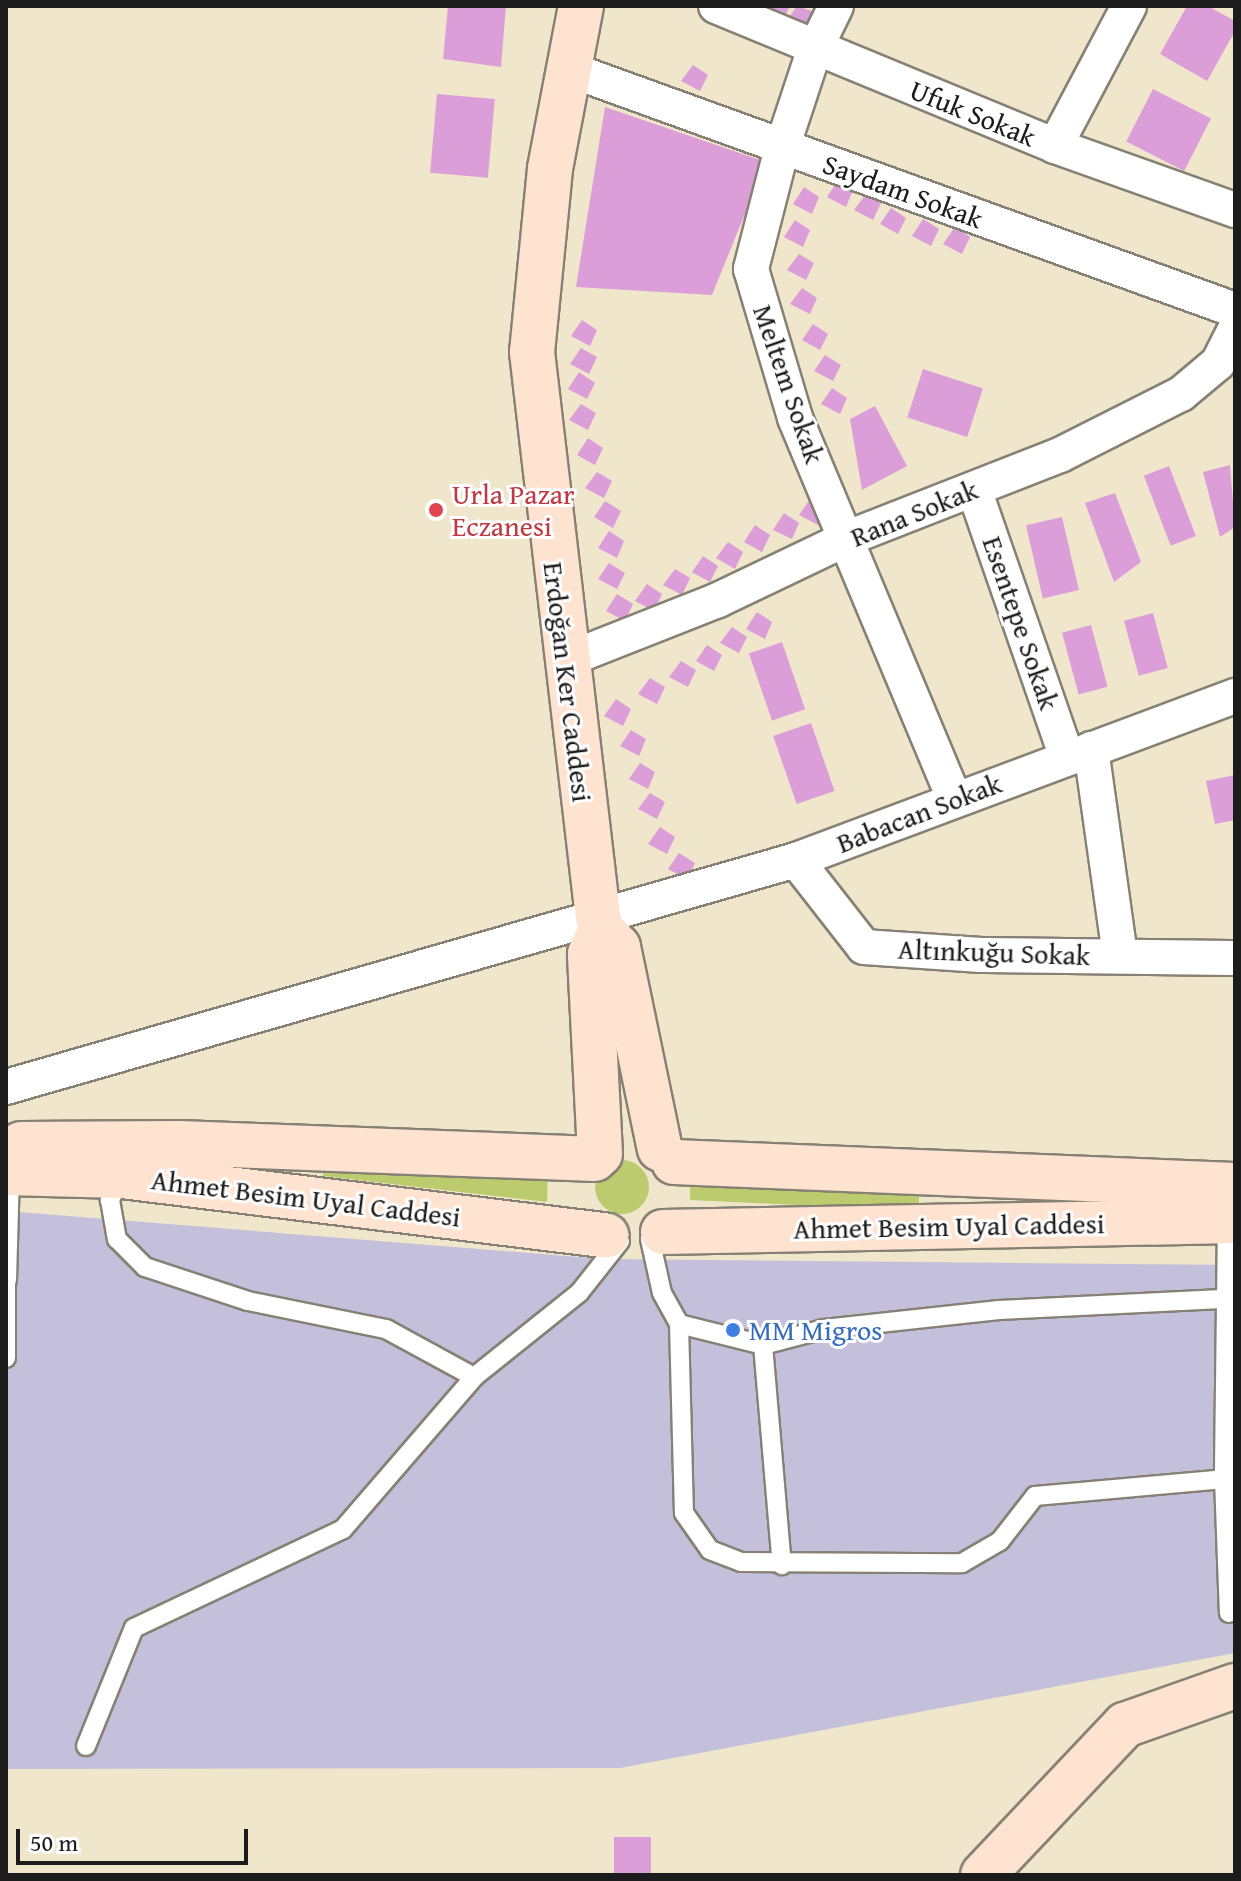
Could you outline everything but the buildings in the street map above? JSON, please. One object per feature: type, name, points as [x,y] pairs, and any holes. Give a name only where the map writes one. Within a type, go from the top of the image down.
[{"type":"main road","name":"Erdoğan Ker Caddesi","points":[[581,6],[550,169],[532,352],[599,923],[590,954],[597,1156]]},
{"type":"main road","name":"Erdoğan Ker Caddesi","points":[[599,923],[618,947],[667,1156]]},
{"type":"main road","points":[[629,1141],[667,1156],[683,1192],[673,1221],[634,1237],[595,1225],[583,1200],[586,1171],[597,1156],[629,1141]]},
{"type":"main road","name":"Ahmet Besim Uyal Caddesi","points":[[7,1163],[179,1143],[597,1156]]},
{"type":"main road","name":"Ahmet Besim Uyal Caddesi","points":[[667,1156],[1232,1209]]},
{"type":"main road","name":"Ahmet Besim Uyal Caddesi","points":[[7,1163],[634,1237],[1232,1209]]},
{"type":"main road","points":[[983,1875],[1125,1725],[1235,1686]]},
{"type":"street","name":"Ufuk Sokak","points":[[716,6],[814,51],[1055,146],[1235,210]]},
{"type":"street","name":"Meltem Sokak","points":[[836,6],[814,51],[782,148],[751,269],[795,418],[848,538],[954,799]]},
{"type":"street","points":[[1055,146],[1129,6]]},
{"type":"street","name":"Saydam Sokak","points":[[571,70],[1235,310]]},
{"type":"street","name":"Rana Sokak","points":[[566,660],[718,600],[848,538],[974,489],[1114,428],[1181,394],[1227,366],[1235,330]]},
{"type":"street","name":"Esentepe Sokak","points":[[974,489],[1079,753],[1120,956]]},
{"type":"street","name":"Babacan Sokak","points":[[6,1087],[599,923],[796,860],[1235,696]]},
{"type":"street","name":"Altınkuğu Sokak","points":[[796,860],[864,947],[1235,958]]},
{"type":"lane","points":[[6,1358],[7,1163]]},
{"type":"lane","points":[[122,1176],[110,1200],[117,1239],[145,1267],[248,1301],[386,1329],[474,1377]]},
{"type":"lane","points":[[1229,1613],[1231,1338],[1227,1299],[1232,1209]]},
{"type":"lane","points":[[86,1746],[134,1628],[343,1529],[474,1377],[579,1293],[634,1237],[679,1324],[684,1513],[710,1550],[741,1562],[782,1565],[962,1563],[1000,1541],[1035,1496],[1229,1478]]},
{"type":"lane","points":[[679,1324],[763,1345],[824,1329],[985,1312],[1227,1299]]},
{"type":"lane","points":[[763,1345],[782,1565]]},
{"type":"shaded area","points":[[6,1211],[603,1259],[1235,1265],[1235,1653],[620,1768],[6,1769]]},
{"type":"green space","points":[[622,1160],[641,1168],[649,1187],[641,1206],[622,1214],[603,1206],[595,1187],[603,1168]]},
{"type":"green space","points":[[325,1166],[548,1166],[547,1202],[323,1176]]},
{"type":"green space","points":[[690,1169],[919,1194],[919,1203],[885,1209],[690,1200]]},
{"type":"place","name":"Urla Pazar Eczanesi","points":[[436,510]]},
{"type":"place","name":"MM Migros","points":[[733,1330]]}]
